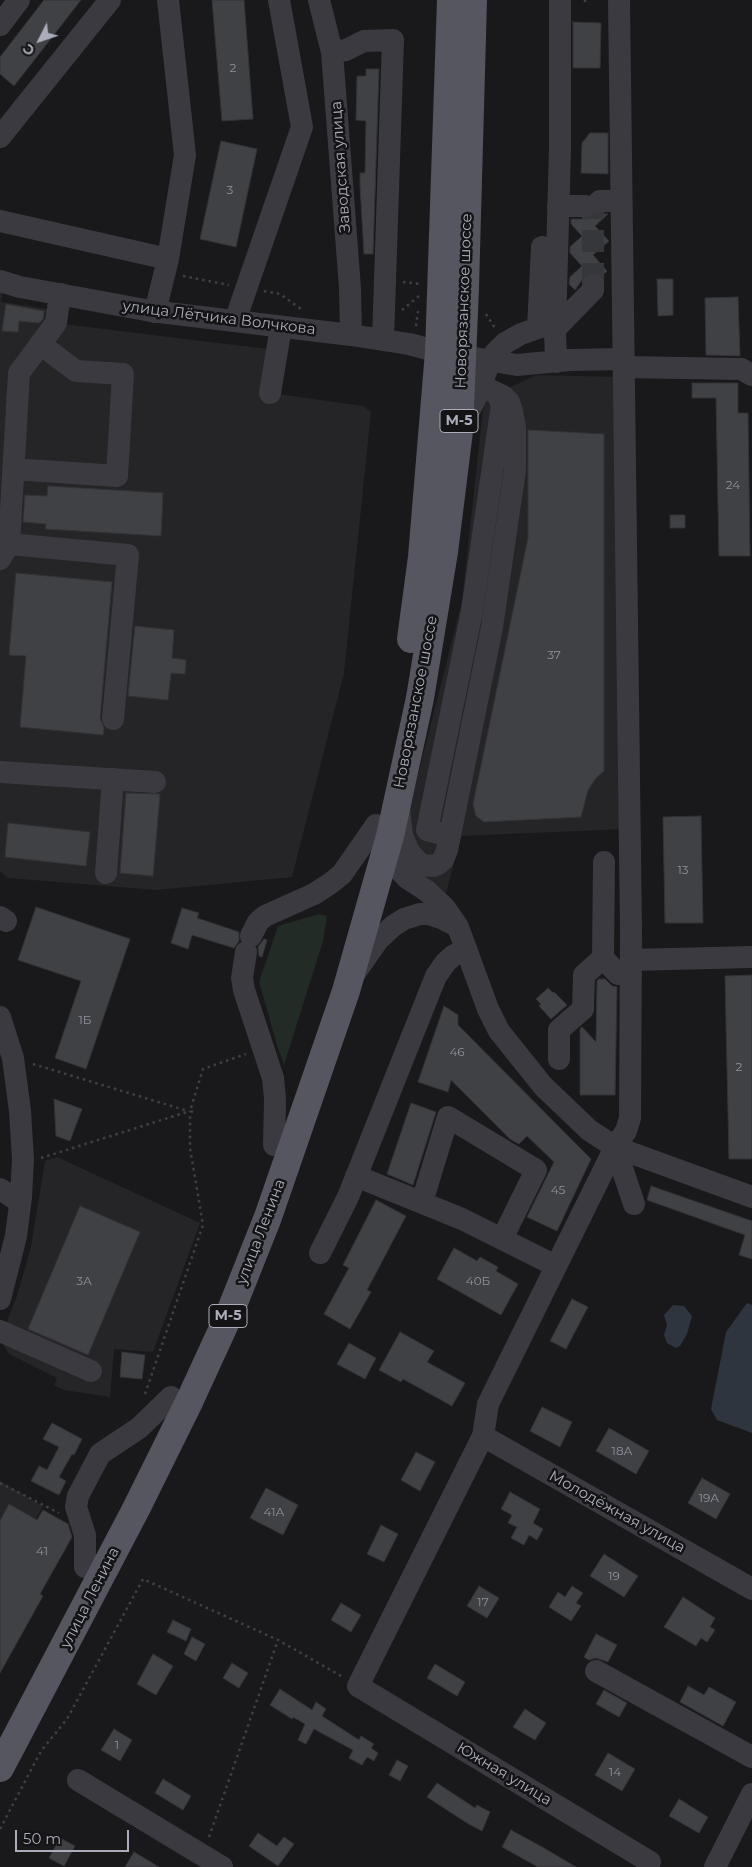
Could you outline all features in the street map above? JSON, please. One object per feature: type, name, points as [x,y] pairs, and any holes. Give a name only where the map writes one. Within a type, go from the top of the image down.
[{"type":"main road","name":"Новорязанское шоссе","points":[[383,830],[399,792],[420,698],[444,552],[459,431],[450,354],[451,0]]},
{"type":"main road","name":"Новорязанское шоссе","points":[[383,830],[404,692],[450,354],[473,0]]},
{"type":"main road","name":"улица Ленина","points":[[0,1768],[136,1509],[189,1402],[229,1314],[268,1217],[346,991],[383,830]]},
{"type":"main road","name":"улица Ленина","points":[[0,1731],[171,1397],[214,1305],[274,1145],[353,909],[383,830]]},
{"type":"street","points":[[0,26],[18,0]]},
{"type":"street","points":[[0,137],[110,0]]},
{"type":"street","points":[[155,312],[168,259],[185,154],[168,0]]},
{"type":"street","points":[[235,321],[302,127],[279,0]]},
{"type":"street","name":"Заводская улица","points":[[320,0],[332,52],[349,279],[351,335]]},
{"type":"street","points":[[547,328],[558,206],[560,0]]},
{"type":"street","points":[[358,1686],[482,1436],[488,1404],[615,1147],[626,1131],[630,1118],[631,967],[623,363],[602,203],[619,0]]},
{"type":"street","points":[[332,52],[346,50],[364,41],[393,40],[383,340]]},
{"type":"street","points":[[556,362],[547,328],[545,171],[560,148]]},
{"type":"street","points":[[558,206],[602,203]]},
{"type":"street","points":[[0,221],[168,259]]},
{"type":"street","name":"улица Лётчика Волчкова","points":[[0,281],[20,287],[155,312],[351,335],[517,365],[570,360],[741,369],[752,375]]},
{"type":"street","points":[[459,431],[484,392],[490,361],[495,353],[505,343],[521,334],[547,328],[593,290],[593,284]]},
{"type":"street","points":[[60,294],[56,323],[19,374],[13,469],[4,551],[128,555],[113,719]]},
{"type":"street","points":[[270,393],[286,357],[281,327]]},
{"type":"street","points":[[13,469],[117,476],[123,374],[76,371],[40,344]]},
{"type":"street","points":[[399,792],[399,815],[402,835],[409,852],[417,862],[427,866],[438,864],[446,856],[492,627],[515,470],[515,428],[509,402],[503,396],[484,392]]},
{"type":"street","points":[[0,772],[155,782]]},
{"type":"street","points":[[106,873],[113,779]]},
{"type":"street","points":[[274,1145],[275,1099],[273,1078],[244,990],[242,978],[249,944],[258,922],[265,916],[314,894],[331,883],[342,874],[383,830],[396,866],[407,878],[427,891],[445,908],[458,927],[488,1009],[499,1031],[543,1086],[589,1130],[615,1147],[752,1197]]},
{"type":"street","points":[[604,862],[603,958],[618,974],[631,967],[752,957]]},
{"type":"street","points":[[346,991],[363,961],[378,940],[404,919],[420,914],[429,914],[458,927]]},
{"type":"street","points":[[320,1252],[348,1197],[436,976],[446,962],[454,955],[467,951]]},
{"type":"street","points":[[559,1059],[559,1030],[583,1009],[584,975],[603,958]]},
{"type":"street","points":[[0,1016],[13,1058],[20,1111],[23,1159],[16,1236],[0,1299]]},
{"type":"street","points":[[422,1202],[448,1117],[536,1170],[502,1239]]},
{"type":"street","points":[[615,1147],[634,1204]]},
{"type":"street","points":[[356,1176],[462,1218],[556,1266]]},
{"type":"street","points":[[0,1189],[20,1202]]},
{"type":"street","points":[[0,1331],[90,1371]]},
{"type":"street","points":[[85,1567],[85,1535],[76,1507],[78,1496],[100,1454],[140,1428],[171,1397]]},
{"type":"street","name":"Молодёжная улица","points":[[482,1436],[752,1589]]},
{"type":"street","points":[[596,1671],[752,1756]]},
{"type":"street","name":"Южная улица","points":[[358,1686],[653,1865]]},
{"type":"street","points":[[78,1780],[222,1867]]},
{"type":"street","points":[[715,1867],[752,1794]]},
{"type":"path","points":[[386,279],[427,285]]},
{"type":"path","points":[[144,1398],[203,1225],[190,1148],[192,1112],[203,1068],[264,1048]]},
{"type":"path","points":[[13,1058],[192,1112]]},
{"type":"path","points":[[35,1160],[192,1112]]},
{"type":"path","points":[[0,1483],[61,1514],[76,1507]]},
{"type":"path","points":[[0,1829],[41,1751],[67,1719],[143,1578],[278,1640],[358,1686]]},
{"type":"path","points":[[203,1855],[278,1640]]},
{"type":"shaded area","points":[[0,290],[3,291],[1,302],[48,309],[47,322],[267,349],[264,392],[363,406],[371,412],[344,673],[292,877],[156,890],[8,878],[0,871]]},
{"type":"shaded area","points":[[536,375],[618,377],[625,829],[461,836],[446,893],[413,872],[400,846],[462,601],[484,400]]},
{"type":"shaded area","points":[[319,914],[327,916],[323,941],[284,1065],[259,982],[278,926]]},
{"type":"shaded area","points":[[57,1157],[200,1223],[153,1352],[114,1349],[110,1397],[64,1390],[54,1385],[57,1378],[9,1354],[0,1339],[17,1296],[31,1247],[45,1161]]},
{"type":"shaded area","points":[[747,1303],[752,1305],[752,1433],[717,1420],[711,1409],[726,1332]]},
{"type":"shaded area","points":[[673,1305],[684,1306],[692,1316],[687,1334],[680,1346],[676,1348],[667,1343],[664,1335],[667,1325],[664,1315]]},
{"type":"shaded area","points":[[0,1481],[43,1506],[5,1573],[0,1624]]},
{"type":"building","points":[[44,0],[81,0],[14,86],[0,74],[0,57]]},
{"type":"building","points":[[212,0],[244,0],[253,119],[222,121]]},
{"type":"building","points":[[573,22],[601,23],[600,68],[573,68]]},
{"type":"building","points":[[366,69],[379,69],[373,254],[364,254],[360,186],[360,173],[365,173],[366,121],[356,120],[357,76],[366,76]]},
{"type":"building","points":[[590,133],[608,133],[608,174],[581,173],[582,143]]},
{"type":"building","points":[[221,141],[257,149],[236,247],[200,239]]},
{"type":"building","points":[[596,213],[608,214],[595,226],[609,241],[593,255],[607,271],[602,276],[593,272],[587,273],[575,290],[569,284],[570,277],[582,266],[570,253],[570,247],[582,236],[571,224],[571,219],[591,218]]},
{"type":"building","points":[[657,279],[673,279],[673,315],[658,316]]},
{"type":"building","points":[[738,297],[740,356],[706,355],[705,298]]},
{"type":"building","points":[[6,304],[44,311],[43,319],[39,323],[19,321],[18,332],[2,331]]},
{"type":"building","points":[[692,383],[738,383],[738,413],[748,413],[750,556],[719,556],[716,398],[692,398]]},
{"type":"building","points":[[528,430],[604,434],[604,771],[596,778],[588,790],[581,817],[484,822],[476,816],[473,804],[528,538]]},
{"type":"building","points":[[48,486],[163,493],[161,536],[45,529],[46,524],[23,522],[25,495],[47,496]]},
{"type":"building","points":[[670,515],[685,515],[685,528],[670,528]]},
{"type":"building","points":[[16,573],[112,582],[100,718],[104,728],[103,735],[20,727],[26,656],[9,655]]},
{"type":"building","points":[[135,626],[174,630],[172,658],[186,660],[185,674],[171,673],[168,700],[128,696]]},
{"type":"building","points":[[126,793],[160,794],[153,876],[120,873]]},
{"type":"building","points":[[701,816],[703,923],[665,923],[663,817]]},
{"type":"building","points":[[8,823],[90,832],[86,866],[5,857]]},
{"type":"building","points":[[36,907],[130,939],[86,1069],[55,1058],[81,981],[18,960]]},
{"type":"building","points":[[182,908],[199,913],[197,918],[239,932],[239,941],[234,948],[192,935],[188,949],[171,943]]},
{"type":"building","points":[[264,939],[267,940],[262,957],[259,956],[258,947]]},
{"type":"building","points":[[752,975],[752,1159],[729,1159],[725,976]]},
{"type":"building","points":[[605,979],[612,986],[617,987],[615,1095],[580,1095],[580,1029],[582,1027],[596,1042],[597,981]]},
{"type":"building","points":[[548,988],[567,1005],[551,1019],[539,1006],[541,1004],[536,999]]},
{"type":"building","points":[[444,1006],[458,1015],[458,1025],[591,1159],[557,1231],[527,1217],[554,1162],[527,1136],[519,1144],[510,1139],[451,1080],[448,1092],[418,1082]]},
{"type":"building","points":[[54,1099],[82,1109],[70,1141],[56,1136]]},
{"type":"building","points":[[411,1103],[436,1112],[413,1185],[387,1174]]},
{"type":"building","points":[[651,1186],[752,1221],[752,1259],[739,1255],[745,1235],[647,1200]]},
{"type":"building","points":[[376,1200],[406,1216],[367,1290],[371,1292],[350,1329],[324,1314],[349,1268],[343,1265]]},
{"type":"building","points":[[80,1206],[140,1232],[88,1355],[28,1329]]},
{"type":"building","points":[[454,1248],[477,1261],[480,1257],[498,1267],[496,1271],[518,1284],[501,1315],[437,1279]]},
{"type":"building","points":[[572,1299],[588,1307],[566,1349],[550,1341]]},
{"type":"building","points":[[400,1332],[434,1351],[427,1362],[465,1383],[452,1406],[403,1379],[401,1382],[379,1370]]},
{"type":"building","points":[[349,1343],[376,1358],[365,1379],[337,1364]]},
{"type":"building","points":[[122,1352],[145,1355],[142,1379],[120,1377]]},
{"type":"building","points":[[542,1407],[572,1422],[560,1447],[530,1431]]},
{"type":"building","points":[[52,1423],[82,1439],[59,1477],[66,1481],[59,1495],[31,1481],[39,1466],[47,1470],[59,1447],[43,1439]]},
{"type":"building","points":[[609,1428],[649,1451],[636,1474],[596,1451]]},
{"type":"building","points":[[416,1452],[435,1462],[420,1491],[401,1480]]},
{"type":"building","points":[[702,1478],[730,1494],[716,1519],[688,1503]]},
{"type":"building","points":[[266,1488],[298,1505],[283,1535],[250,1518]]},
{"type":"building","points":[[510,1492],[540,1509],[533,1523],[543,1529],[537,1540],[529,1535],[524,1545],[511,1538],[517,1527],[508,1523],[512,1515],[501,1509]]},
{"type":"building","points":[[9,1504],[37,1520],[43,1510],[68,1524],[72,1537],[40,1594],[43,1596],[0,1673],[0,1521]]},
{"type":"building","points":[[381,1525],[398,1534],[384,1562],[367,1554]]},
{"type":"building","points":[[604,1554],[638,1576],[624,1597],[590,1576]]},
{"type":"building","points":[[479,1586],[499,1598],[487,1618],[467,1606]]},
{"type":"building","points":[[572,1586],[583,1593],[576,1603],[581,1606],[571,1621],[549,1607],[558,1592],[565,1597]]},
{"type":"building","points":[[683,1597],[715,1618],[710,1627],[715,1630],[707,1642],[701,1638],[696,1646],[664,1627]]},
{"type":"building","points":[[341,1603],[361,1615],[351,1632],[331,1620]]},
{"type":"building","points":[[173,1620],[191,1629],[186,1641],[167,1632]]},
{"type":"building","points":[[596,1634],[617,1645],[608,1662],[596,1658],[589,1660],[584,1657]]},
{"type":"building","points":[[192,1637],[205,1644],[196,1661],[184,1654]]},
{"type":"building","points":[[153,1654],[173,1666],[156,1695],[137,1684]]},
{"type":"building","points":[[232,1663],[248,1673],[239,1688],[223,1678]]},
{"type":"building","points":[[435,1664],[465,1682],[457,1696],[427,1678]]},
{"type":"building","points":[[688,1686],[704,1695],[709,1687],[736,1702],[723,1726],[680,1702]]},
{"type":"building","points":[[280,1689],[312,1710],[316,1702],[326,1709],[322,1716],[359,1740],[361,1736],[374,1744],[371,1748],[378,1753],[374,1761],[367,1757],[362,1765],[349,1758],[353,1750],[314,1729],[306,1744],[298,1740],[305,1724],[293,1717],[292,1719],[270,1705]]},
{"type":"building","points":[[604,1690],[627,1703],[619,1717],[596,1704]]},
{"type":"building","points":[[525,1709],[546,1723],[535,1740],[513,1727]]},
{"type":"building","points":[[114,1729],[132,1740],[120,1761],[101,1750]]},
{"type":"building","points":[[608,1753],[635,1769],[622,1791],[595,1775]]},
{"type":"building","points":[[397,1760],[408,1766],[400,1781],[389,1775]]},
{"type":"building","points":[[163,1779],[191,1796],[183,1810],[155,1793]]},
{"type":"building","points":[[437,1783],[475,1808],[477,1805],[490,1812],[482,1831],[427,1797]]},
{"type":"building","points":[[679,1799],[708,1817],[699,1833],[669,1816]]},
{"type":"building","points":[[511,1830],[576,1867],[538,1867],[502,1847]]},
{"type":"building","points":[[258,1833],[277,1846],[284,1837],[294,1844],[278,1866],[249,1846]]},
{"type":"building","points":[[60,1838],[75,1846],[64,1866],[49,1858]]},
{"type":"building","points":[[134,1852],[159,1867],[125,1867]]},
{"type":"tunnel","points":[[593,285],[593,207],[600,201]]}]
